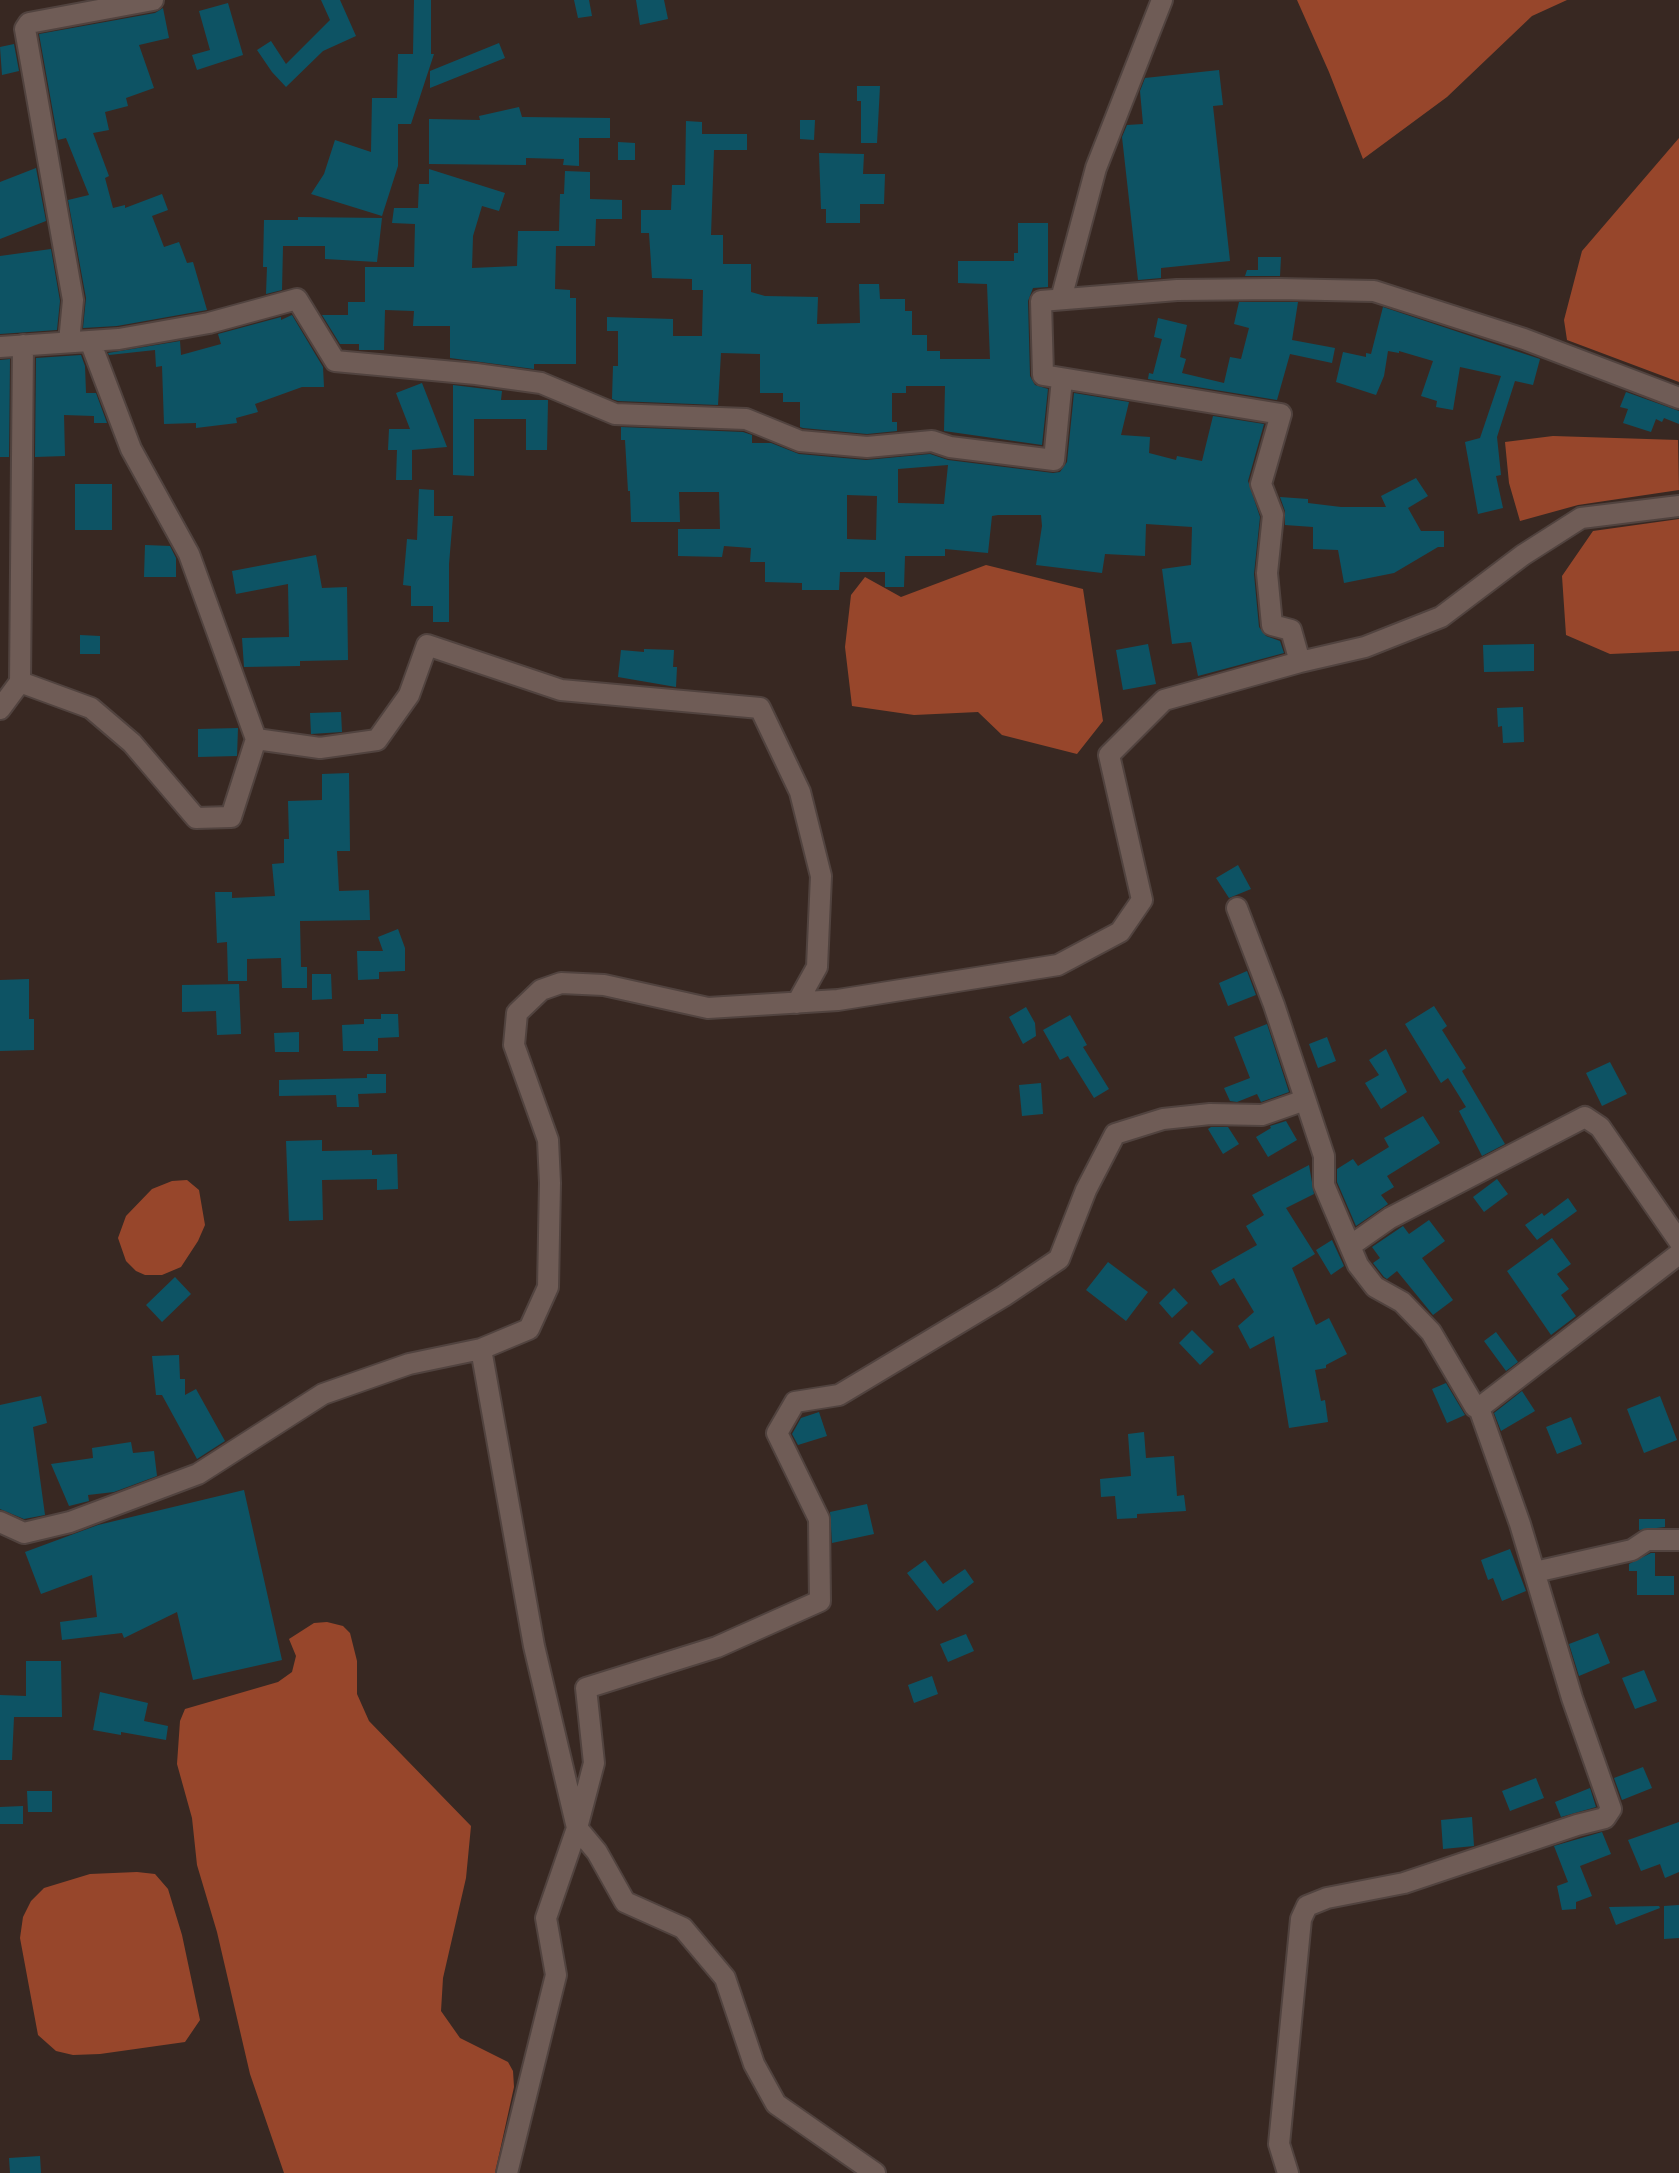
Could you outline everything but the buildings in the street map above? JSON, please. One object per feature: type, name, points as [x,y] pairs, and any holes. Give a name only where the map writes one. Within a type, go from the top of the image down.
[{"type":"street","points":[[69,342],[73,300],[25,29],[29,23],[153,0]]},
{"type":"street","points":[[1061,299],[1096,168],[1162,0]]},
{"type":"street","points":[[1300,662],[1291,630],[1272,625],[1267,573],[1273,515],[1261,484],[1281,414],[1043,375],[1041,301],[1177,290],[1374,291],[1524,339],[1679,398]]},
{"type":"street","points":[[0,347],[119,339],[209,323],[297,299],[335,361],[541,383],[615,414],[746,419],[800,441],[867,447],[932,441],[950,447],[1054,460],[1062,379]]},
{"type":"street","points":[[20,682],[91,708],[132,743],[196,818],[231,817],[256,739],[189,554],[131,449],[90,341]]},
{"type":"street","points":[[0,709],[20,682],[23,345]]},
{"type":"street","points":[[0,1522],[24,1533],[70,1522],[198,1474],[323,1394],[409,1364],[481,1349],[529,1329],[548,1287],[548,1140],[514,1045],[517,1013],[541,990],[561,983],[604,985],[708,1008],[838,1000],[1058,965],[1120,932],[1142,900],[1109,755],[1164,700],[1365,647],[1441,617],[1523,555],[1581,518],[1679,506]]},
{"type":"street","points":[[256,739],[320,748],[377,740],[409,695],[427,645],[561,690],[760,708],[800,792],[821,876],[817,967],[797,1003]]},
{"type":"street","points":[[1237,908],[1274,1005],[1324,1156],[1324,1185],[1358,1265],[1375,1287],[1402,1302],[1431,1332],[1475,1407],[1479,1408],[1611,1809],[1605,1818],[1404,1883],[1327,1898],[1307,1906],[1301,1919],[1279,2144],[1288,2173]]},
{"type":"street","points":[[507,2173],[556,1975],[546,1918],[577,1828],[594,1763],[586,1688],[717,1647],[820,1601],[819,1519],[777,1433],[795,1402],[839,1395],[1004,1296],[1059,1259],[1086,1190],[1115,1134],[1163,1119],[1210,1114],[1262,1115],[1305,1100]]},
{"type":"street","points":[[1350,1246],[1390,1218],[1585,1117],[1600,1127],[1679,1241]]},
{"type":"street","points":[[1479,1408],[1679,1254]]},
{"type":"street","points":[[481,1349],[534,1646],[577,1828],[597,1852],[625,1902],[683,1928],[725,1978],[754,2064],[776,2104],[875,2173]]},
{"type":"street","points":[[1535,1572],[1632,1550],[1647,1540],[1679,1540]]},
{"type":"shaded area","points":[[1297,0],[1567,0],[1532,16],[1447,97],[1363,159]]},
{"type":"shaded area","points":[[1679,138],[1679,382],[1567,340],[1564,320],[1582,251]]},
{"type":"shaded area","points":[[1553,436],[1678,440],[1679,490],[1578,505],[1520,521],[1509,483],[1505,442]]},
{"type":"shaded area","points":[[1679,519],[1679,651],[1610,654],[1566,635],[1562,576],[1593,531]]},
{"type":"shaded area","points":[[986,565],[1083,589],[1103,721],[1077,754],[1002,735],[978,712],[914,715],[852,706],[845,647],[851,595],[865,577],[901,597]]},
{"type":"shaded area","points":[[187,1180],[199,1190],[205,1225],[198,1241],[181,1267],[162,1275],[145,1275],[136,1271],[126,1261],[118,1238],[126,1216],[152,1189],[172,1181]]},
{"type":"shaded area","points":[[314,1623],[343,1626],[350,1633],[357,1661],[357,1694],[369,1721],[471,1826],[466,1878],[443,1978],[441,2011],[460,2038],[508,2062],[513,2071],[514,2087],[495,2173],[284,2173],[250,2074],[217,1932],[197,1865],[192,1818],[177,1764],[180,1721],[185,1709],[278,1682],[292,1672],[296,1656],[289,1639]]},
{"type":"shaded area","points":[[90,1874],[155,1874],[168,1889],[182,1935],[200,2020],[185,2042],[100,2054],[73,2055],[56,2051],[38,2035],[20,1938],[23,1917],[31,1901],[44,1888]]}]
